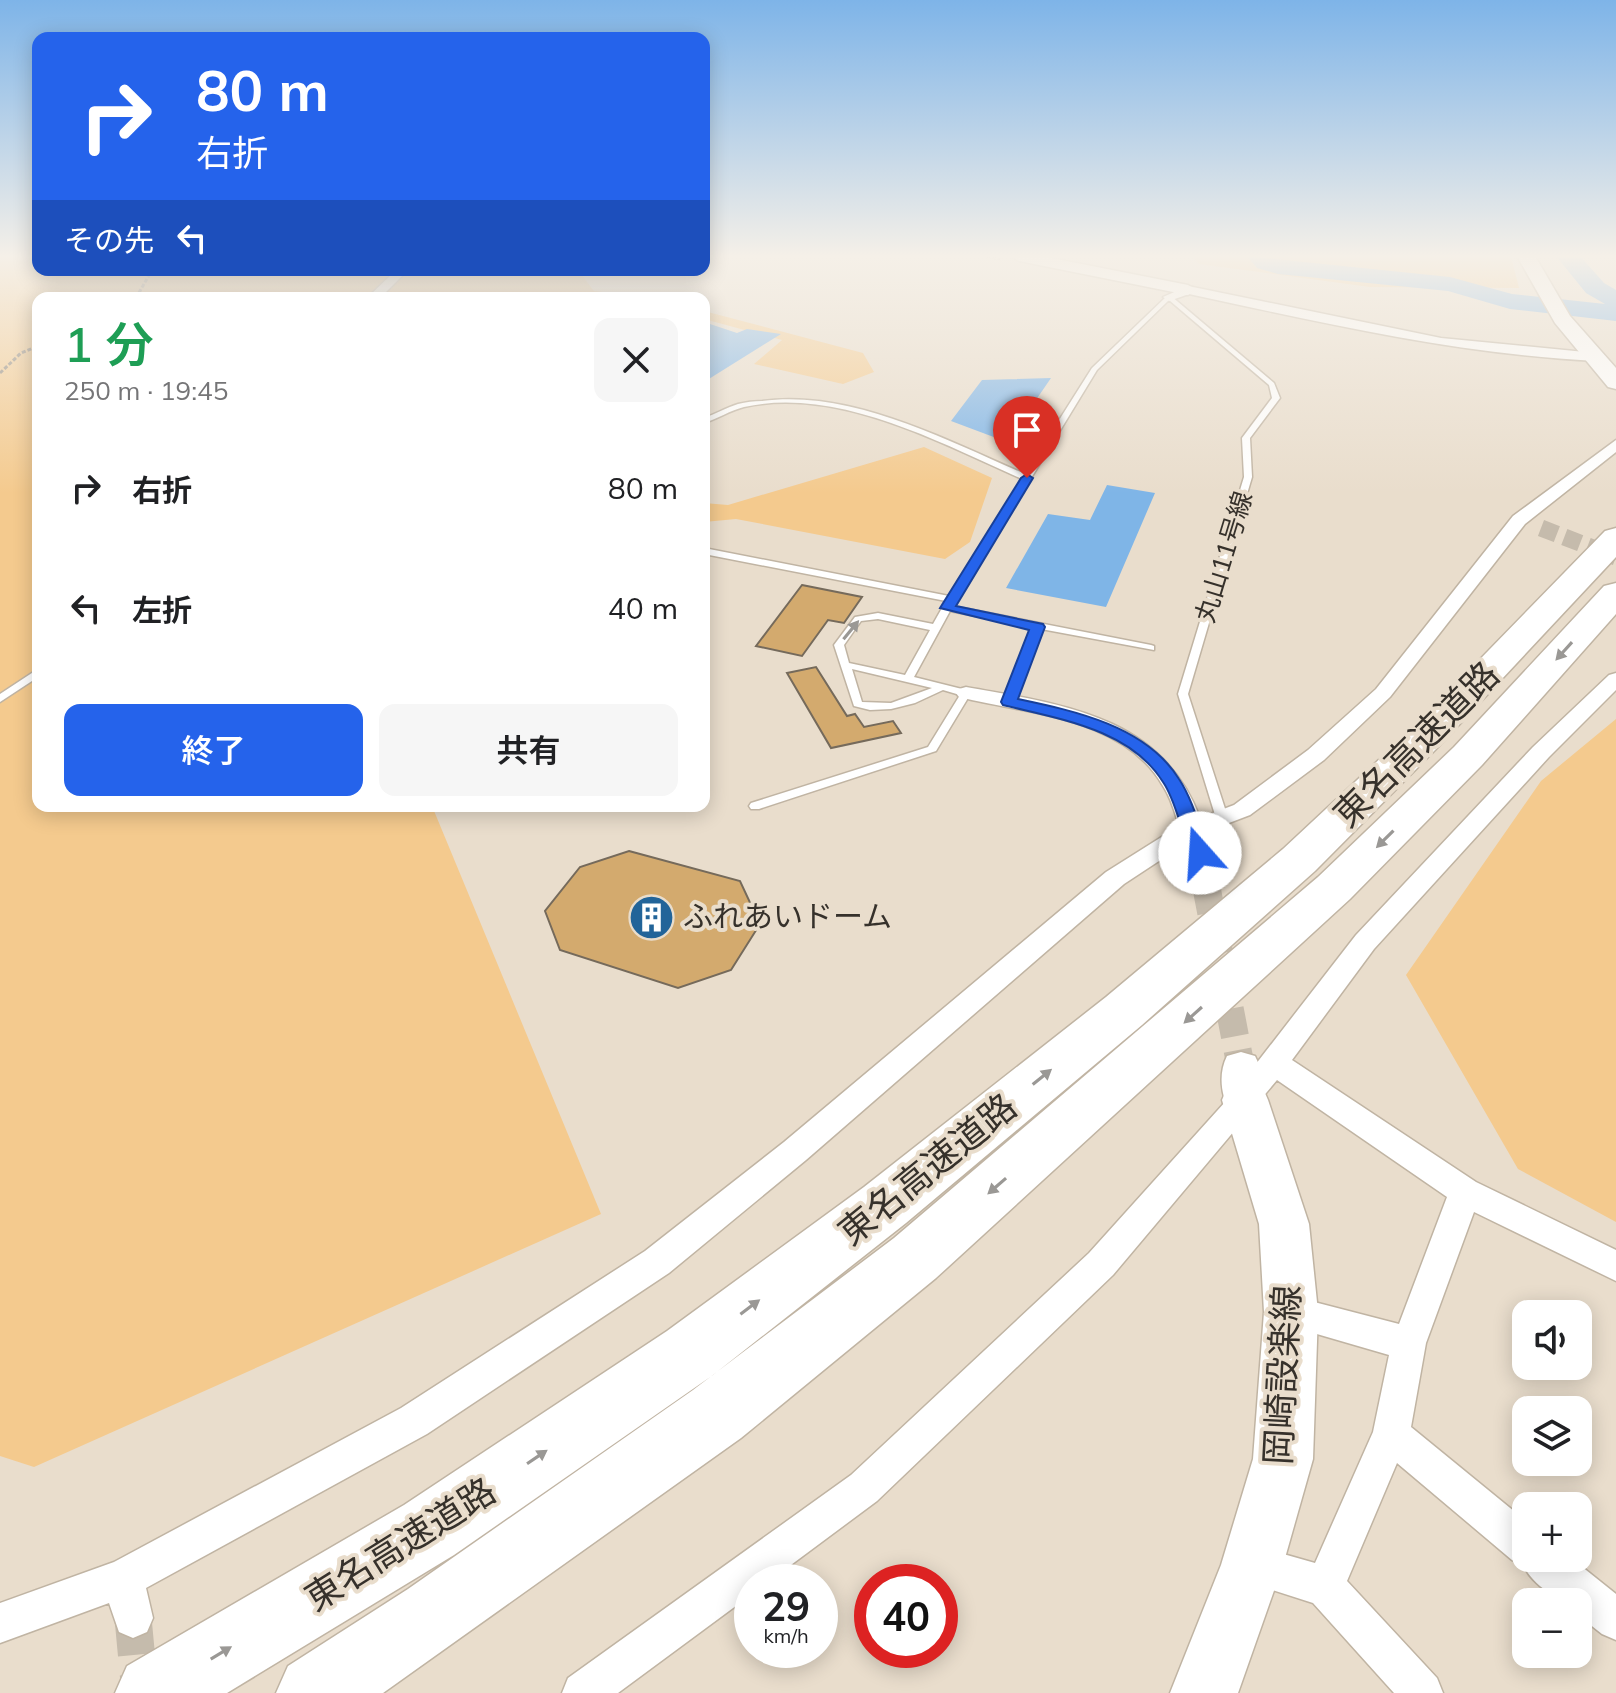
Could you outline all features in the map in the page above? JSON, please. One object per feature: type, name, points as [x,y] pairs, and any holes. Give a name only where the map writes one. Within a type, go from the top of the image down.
[{"type":"highway","name":"東名高速道路","points":[[154,1693],[442,1521],[690,1353],[885,1205],[1124,1011],[1299,860],[1428,735],[1616,538]]},
{"type":"highway","name":"東名高速道路","points":[[315,1693],[434,1615],[717,1414],[915,1258],[1334,888],[1468,756],[1616,593]]},
{"type":"main road","points":[[1576,335],[1616,382]]},
{"type":"main road","name":"岡崎設楽線","points":[[1204,1693],[1252,1565],[1283,1459],[1291,1312],[1284,1224],[1253,1077]]},
{"type":"street","points":[[1405,335],[1453,345],[1552,356],[1595,357]]},
{"type":"street","points":[[4,1618],[124,1578],[414,1421],[657,1262],[818,1132],[1115,878],[1205,833],[1242,810],[1316,755],[1383,693],[1519,520],[1616,445]]},
{"type":"street","points":[[1519,520],[1541,528]]},
{"type":"street","points":[[583,1693],[864,1488],[1101,1264],[1365,942],[1541,752],[1616,679]]},
{"type":"street","points":[[966,693],[1059,712],[1131,742],[1148,754],[1172,780],[1205,833]]},
{"type":"street","points":[[1253,1077],[1465,1192],[1616,1266]]},
{"type":"street","points":[[1325,1586],[1391,1434],[1409,1343],[1465,1192]]},
{"type":"street","points":[[1291,1312],[1409,1343]]},
{"type":"street","points":[[1391,1434],[1512,1534]]},
{"type":"street","points":[[1252,1565],[1325,1586],[1422,1693]]},
{"type":"street","points":[[1557,1572],[1616,1620]]},
{"type":"street","points":[[124,1578],[133,1618]]},
{"type":"lane","points":[[908,679],[950,604],[1094,369],[1129,335]]},
{"type":"lane","name":"丸山11号線","points":[[1205,833],[1183,694],[1248,477],[1246,438],[1276,398],[1272,384],[1214,335]]},
{"type":"lane","points":[[710,417],[721,410],[765,403],[820,402],[866,411],[1027,478]]},
{"type":"lane","points":[[710,552],[950,604],[1037,627],[1151,648]]},
{"type":"lane","points":[[937,628],[878,616],[858,619],[839,645],[858,704],[896,708],[942,687]]},
{"type":"lane","points":[[1009,702],[1037,627]]},
{"type":"lane","points":[[755,806],[932,749],[966,693],[845,665]]},
{"type":"lane","points":[[0,699],[32,676]]},
{"type":"path","points":[[0,373],[21,353],[32,348]]},
{"type":"shaded area","points":[[0,335],[32,335],[32,812],[434,812],[601,1214],[34,1467],[0,1456]]},
{"type":"shaded area","points":[[763,335],[795,335],[863,353],[874,372],[843,384],[754,364],[782,340]]},
{"type":"shaded area","points":[[924,447],[992,478],[970,542],[945,559],[736,519],[710,521],[710,504],[728,505]]},
{"type":"shaded area","points":[[1616,719],[1616,1222],[1518,1169],[1406,975],[1541,781]]},
{"type":"water","points":[[710,335],[779,335],[710,378]]},
{"type":"water","points":[[1051,378],[1007,442],[951,421],[982,380]]},
{"type":"water","points":[[1107,485],[1155,493],[1106,607],[1006,588],[1048,514],[1090,520]]},
{"type":"building","points":[[802,585],[862,597],[844,623],[828,620],[802,656],[756,646]]},
{"type":"building","points":[[816,667],[847,716],[855,714],[864,727],[893,721],[901,733],[831,748],[787,673]]},
{"type":"building","name":"ふれあいドーム","points":[[629,851],[740,881],[760,924],[731,970],[678,988],[560,950],[545,911],[580,867]]},
{"type":"tunnel","points":[[1541,528],[1616,557]]},
{"type":"tunnel","points":[[1200,853],[1206,887]]},
{"type":"tunnel","points":[[1206,885],[1241,1068]]},
{"type":"tunnel","points":[[133,1618],[140,1693]]},
{"type":"place","name":"ふれあいドーム","points":[[652,917]]},
{"type":"route","points":[[1027,478],[948,608],[1037,627],[1009,702],[1059,712],[1122,736],[1148,754],[1172,780],[1200,853]]}]
